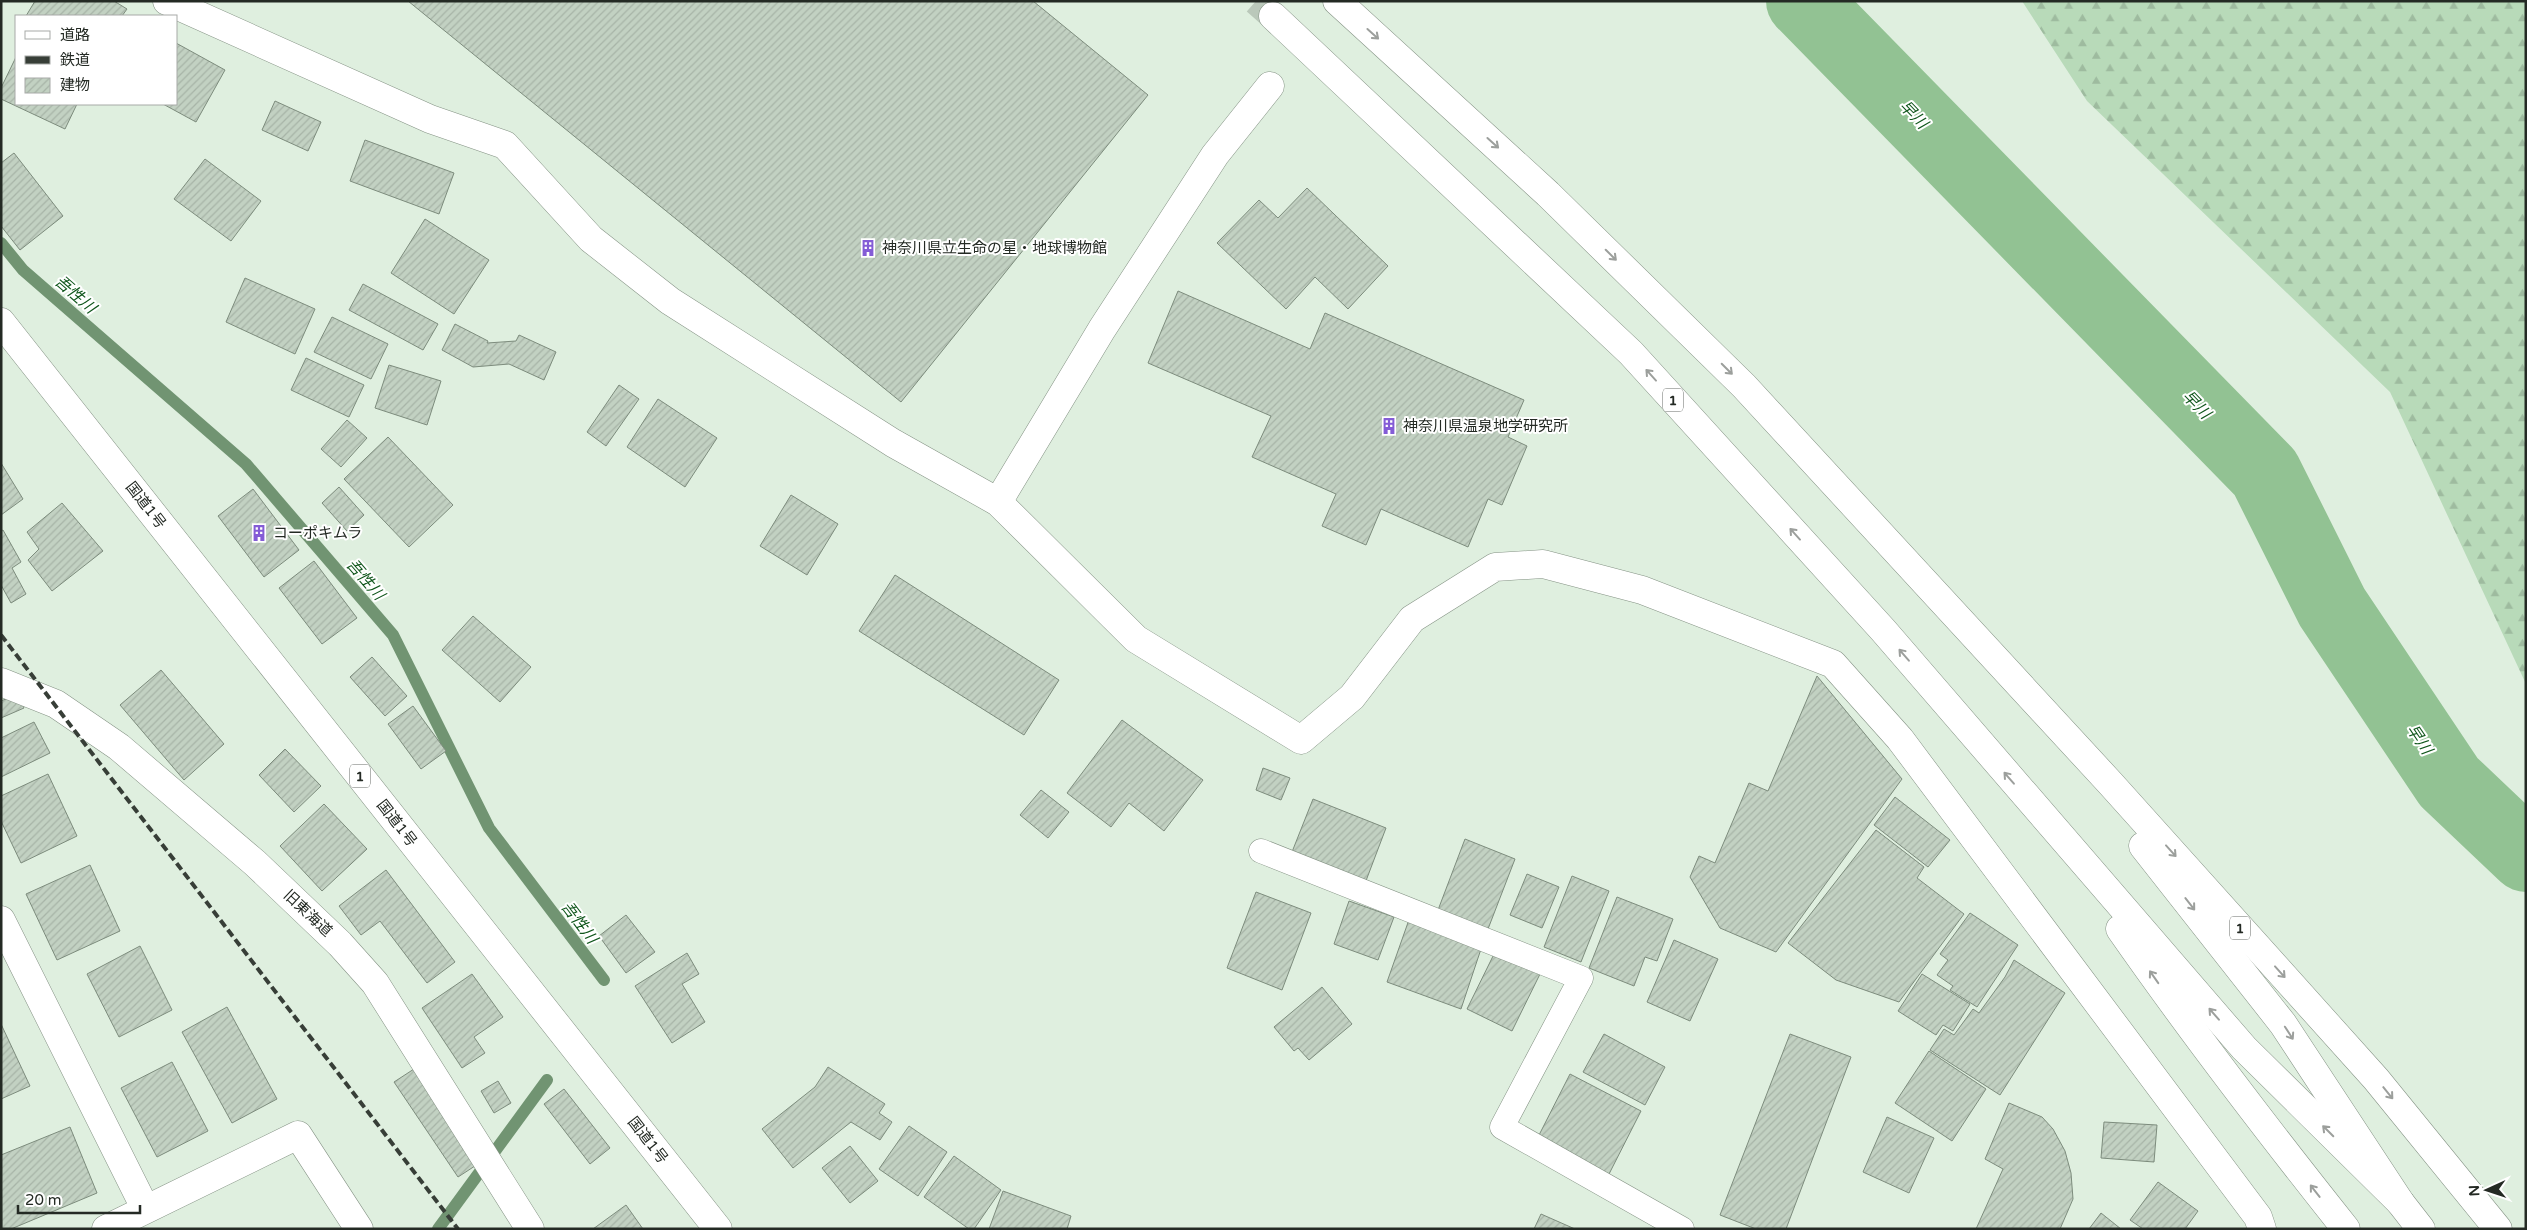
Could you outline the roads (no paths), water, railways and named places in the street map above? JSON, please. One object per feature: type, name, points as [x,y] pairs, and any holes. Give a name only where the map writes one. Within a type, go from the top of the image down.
[{"type":"main road","points":[[167,1],[430,119],[505,145],[591,239],[670,301],[893,443],[998,502],[1136,639],[1301,740],[1352,697],[1412,619],[1495,567],[1543,564],[1642,590],[1833,664],[1900,739],[2174,1103],[2258,1217],[2262,1229]]},
{"type":"main road","name":"1","points":[[1337,1],[1548,194],[1744,386],[2124,799],[2376,1079],[2498,1229]]},
{"type":"main road","name":"1","points":[[1273,16],[1632,353],[1882,630],[2244,1048],[2400,1202]]},
{"type":"main road","points":[[998,502],[1102,329],[1210,163],[1270,86]]},
{"type":"main road","name":"国道1号","points":[[1,322],[718,1229]]},
{"type":"main road","name":"1","points":[[1972,635],[2159,865],[2283,1024],[2400,1202],[2421,1229]]},
{"type":"main road","name":"旧東海道","points":[[1,682],[56,704],[119,747],[255,863],[340,944],[375,983],[530,1229]]},
{"type":"main road","name":"1","points":[[2041,815],[2170,1000],[2266,1129],[2346,1229]]},
{"type":"main road","points":[[1,920],[145,1208]]},
{"type":"main road","points":[[106,1229],[145,1208],[298,1135],[359,1229]]},
{"type":"lane","points":[[1261,851],[1581,978],[1502,1127],[1682,1229]]},
{"type":"waterway","name":"早川","points":[[1803,1],[2265,473],[2332,607],[2449,782],[2526,855]]},
{"type":"waterway","name":"吾性川","points":[[1,243],[23,270],[246,464],[393,635],[489,828],[604,980]]},
{"type":"waterway","name":"吾性川","points":[[438,1229],[547,1080]]},
{"type":"tunnel","points":[[1256,1],[1273,16]]},
{"type":"railway","points":[[1,635],[458,1229]]},
{"type":"place","name":"神奈川県立生命の星・地球博物館","points":[[868,248]]},
{"type":"place","name":"神奈川県温泉地学研究所","points":[[1389,426]]},
{"type":"place","name":"コーポキムラ","points":[[259,533]]}]
